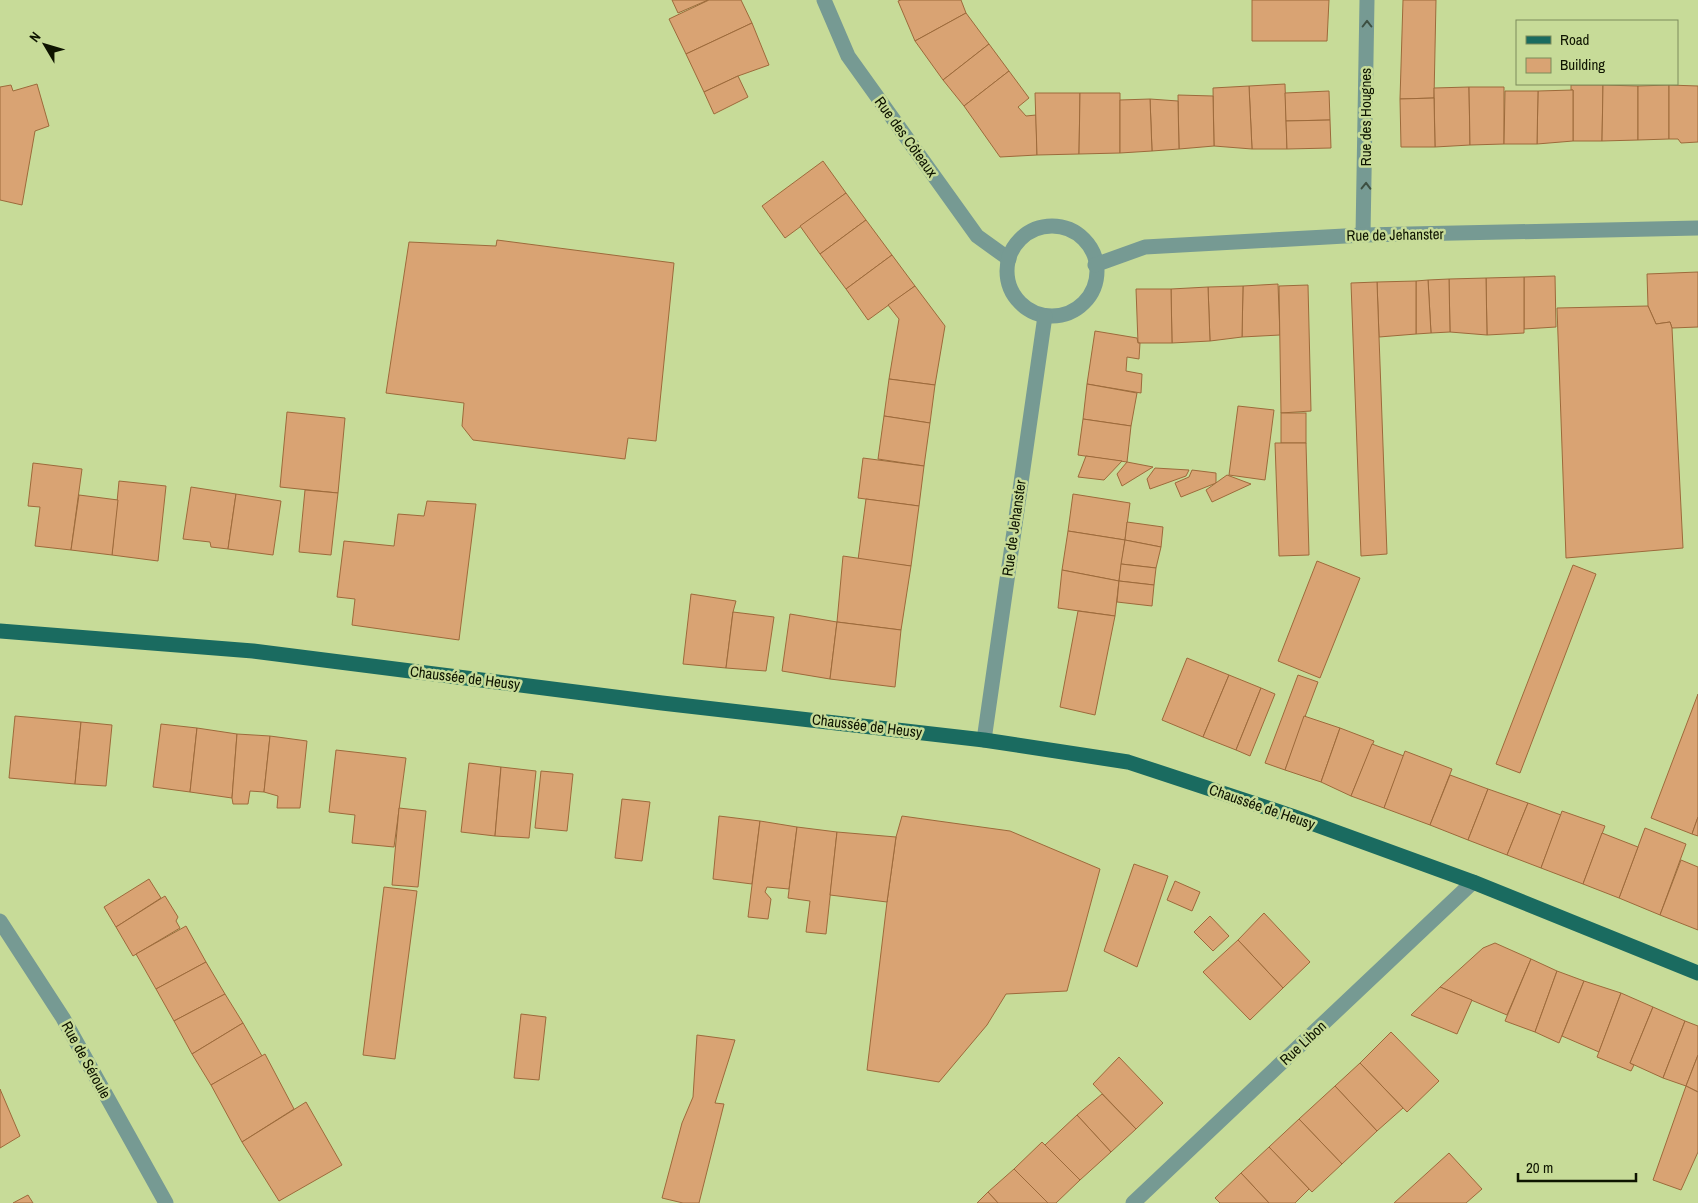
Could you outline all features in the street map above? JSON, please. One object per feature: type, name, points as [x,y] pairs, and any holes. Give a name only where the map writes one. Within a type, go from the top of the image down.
[{"type":"main road","name":"Chaussée de Heusy","points":[[0,631],[253,652],[662,703],[984,740],[1128,762],[1292,816],[1473,882],[1698,974]]},
{"type":"street","name":"Rue des Côteaux","points":[[824,0],[848,56],[977,236],[1009,258]]},
{"type":"street","name":"Rue des Hougnes","points":[[1363,235],[1367,0]]},
{"type":"street","points":[[1057,227],[1076,232],[1086,241],[1094,252],[1095,265],[1096,282],[1089,298],[1076,309],[1061,316],[1044,316],[1027,308],[1014,295],[1007,270],[1009,258],[1026,235],[1038,229],[1057,227]]},
{"type":"street","name":"Rue de Jehanster","points":[[1095,265],[1145,247],[1363,235],[1698,228]]},
{"type":"street","name":"Rue de Jehanster","points":[[984,740],[1044,316]]},
{"type":"street","name":"Rue Libon","points":[[1133,1203],[1473,882]]},
{"type":"street","name":"Rue de Séroule","points":[[0,921],[63,1018],[166,1203]]},
{"type":"building","points":[[672,0],[708,0],[678,13]]},
{"type":"building","points":[[709,0],[741,0],[752,23],[686,54],[669,19]]},
{"type":"building","points":[[961,0],[966,13],[915,41],[898,1]]},
{"type":"building","points":[[1252,0],[1329,0],[1327,41],[1252,41]]},
{"type":"building","points":[[1403,0],[1436,0],[1434,98],[1400,99]]},
{"type":"building","points":[[966,13],[989,44],[943,80],[915,41]]},
{"type":"building","points":[[752,23],[769,65],[738,76],[704,92],[686,54]]},
{"type":"building","points":[[989,44],[1009,71],[964,106],[943,80]]},
{"type":"building","points":[[1009,71],[1029,98],[1018,107],[1026,116],[1036,115],[1037,155],[1000,157],[964,106]]},
{"type":"building","points":[[738,76],[748,97],[714,114],[704,92]]},
{"type":"building","points":[[37,84],[49,126],[35,131],[22,205],[0,200],[0,87],[11,85],[13,91]]},
{"type":"building","points":[[1285,84],[1287,149],[1252,149],[1249,86]]},
{"type":"building","points":[[1571,85],[1603,85],[1602,141],[1573,141],[1573,90],[1571,90]]},
{"type":"building","points":[[1603,85],[1638,86],[1638,140],[1602,141]]},
{"type":"building","points":[[1669,85],[1669,139],[1638,140],[1638,86]]},
{"type":"building","points":[[1669,85],[1698,86],[1698,142],[1681,143],[1678,139],[1669,139]]},
{"type":"building","points":[[1249,86],[1252,149],[1214,146],[1213,88]]},
{"type":"building","points":[[1469,87],[1470,145],[1435,147],[1434,88]]},
{"type":"building","points":[[1469,87],[1504,87],[1504,144],[1470,145]]},
{"type":"building","points":[[1573,90],[1573,141],[1537,144],[1538,91]]},
{"type":"building","points":[[1329,91],[1330,120],[1286,121],[1285,93]]},
{"type":"building","points":[[1505,91],[1538,91],[1537,144],[1504,144]]},
{"type":"building","points":[[1035,93],[1080,93],[1079,154],[1037,155]]},
{"type":"building","points":[[1080,93],[1120,93],[1120,153],[1079,154]]},
{"type":"building","points":[[1178,95],[1213,96],[1214,146],[1179,149]]},
{"type":"building","points":[[1434,98],[1435,147],[1401,147],[1400,99]]},
{"type":"building","points":[[1150,99],[1178,101],[1179,149],[1152,151]]},
{"type":"building","points":[[1150,99],[1152,151],[1120,153],[1120,100]]},
{"type":"building","points":[[1330,120],[1331,148],[1287,149],[1286,121]]},
{"type":"building","points":[[823,161],[846,193],[785,238],[762,206]]},
{"type":"building","points":[[846,193],[866,220],[820,254],[800,226]]},
{"type":"building","points":[[866,220],[892,255],[846,289],[820,254]]},
{"type":"building","points":[[497,240],[674,263],[656,441],[628,438],[625,459],[473,440],[462,426],[464,403],[386,393],[409,242],[496,246]]},
{"type":"building","points":[[892,255],[915,286],[868,320],[846,289]]},
{"type":"building","points":[[1698,272],[1698,327],[1672,328],[1670,322],[1656,324],[1648,306],[1647,274]]},
{"type":"building","points":[[1555,276],[1556,327],[1524,329],[1524,277]]},
{"type":"building","points":[[1524,277],[1524,333],[1487,335],[1486,278]]},
{"type":"building","points":[[1486,278],[1487,335],[1450,332],[1449,279]]},
{"type":"building","points":[[1449,279],[1450,332],[1431,333],[1428,280]]},
{"type":"building","points":[[1428,280],[1431,333],[1416,334],[1416,281]]},
{"type":"building","points":[[1416,281],[1416,334],[1379,337],[1377,282]]},
{"type":"building","points":[[1377,282],[1387,554],[1361,556],[1351,283]]},
{"type":"building","points":[[1278,284],[1280,335],[1242,337],[1243,286]]},
{"type":"building","points":[[1308,285],[1311,411],[1281,413],[1279,286]]},
{"type":"building","points":[[915,286],[945,326],[935,385],[889,379],[899,319],[888,305]]},
{"type":"building","points":[[1243,286],[1242,337],[1210,341],[1208,287]]},
{"type":"building","points":[[1208,287],[1210,341],[1172,343],[1171,289]]},
{"type":"building","points":[[1136,289],[1171,289],[1172,343],[1138,343]]},
{"type":"building","points":[[1648,306],[1656,324],[1670,322],[1672,328],[1683,548],[1566,558],[1557,308]]},
{"type":"building","points":[[1095,331],[1137,338],[1138,343],[1140,343],[1139,359],[1127,357],[1126,371],[1142,374],[1141,393],[1087,384]]},
{"type":"building","points":[[889,379],[935,385],[930,423],[884,416]]},
{"type":"building","points":[[1087,384],[1137,393],[1131,426],[1083,419]]},
{"type":"building","points":[[1238,406],[1274,410],[1265,480],[1229,475]]},
{"type":"building","points":[[287,412],[345,418],[338,493],[280,487]]},
{"type":"building","points":[[1281,413],[1306,413],[1306,443],[1281,443]]},
{"type":"building","points":[[884,416],[930,423],[924,466],[878,459]]},
{"type":"building","points":[[1083,419],[1131,426],[1127,462],[1078,455]]},
{"type":"building","points":[[1275,443],[1306,443],[1309,555],[1279,556]]},
{"type":"building","points":[[1086,456],[1122,461],[1104,480],[1078,477]]},
{"type":"building","points":[[863,458],[924,466],[919,506],[858,498]]},
{"type":"building","points":[[1127,462],[1153,467],[1122,486],[1117,474]]},
{"type":"building","points":[[33,463],[82,469],[71,550],[35,546],[40,507],[28,506]]},
{"type":"building","points":[[1155,468],[1189,470],[1186,476],[1150,489],[1147,479]]},
{"type":"building","points":[[1192,470],[1216,473],[1216,483],[1181,497],[1175,483],[1189,477]]},
{"type":"building","points":[[1227,475],[1251,484],[1212,502],[1206,490]]},
{"type":"building","points":[[119,481],[166,486],[158,561],[112,555]]},
{"type":"building","points":[[191,487],[236,494],[228,549],[211,547],[210,542],[183,539]]},
{"type":"building","points":[[305,490],[338,493],[331,555],[299,552]]},
{"type":"building","points":[[236,494],[281,501],[273,555],[228,549]]},
{"type":"building","points":[[1073,494],[1130,503],[1125,540],[1068,531]]},
{"type":"building","points":[[79,495],[118,500],[112,555],[71,550]]},
{"type":"building","points":[[866,499],[919,506],[911,566],[858,560]]},
{"type":"building","points":[[427,501],[476,504],[459,640],[352,625],[355,599],[337,597],[344,541],[394,546],[398,514],[424,516]]},
{"type":"building","points":[[1127,522],[1163,527],[1161,547],[1125,540]]},
{"type":"building","points":[[1068,531],[1125,540],[1119,581],[1062,570]]},
{"type":"building","points":[[1125,540],[1161,547],[1156,568],[1121,564]]},
{"type":"building","points":[[843,556],[911,566],[901,630],[837,622]]},
{"type":"building","points":[[1317,561],[1360,578],[1320,678],[1278,661]]},
{"type":"building","points":[[1121,564],[1156,568],[1154,585],[1119,581]]},
{"type":"building","points":[[1573,565],[1596,574],[1520,773],[1496,764]]},
{"type":"building","points":[[1062,570],[1119,581],[1115,616],[1058,608]]},
{"type":"building","points":[[1119,581],[1154,585],[1152,606],[1117,602]]},
{"type":"building","points":[[691,594],[736,601],[726,668],[683,664]]},
{"type":"building","points":[[1078,611],[1115,616],[1095,715],[1060,707]]},
{"type":"building","points":[[733,612],[774,617],[766,671],[726,668]]},
{"type":"building","points":[[790,614],[837,622],[830,679],[782,671]]},
{"type":"building","points":[[837,622],[901,630],[895,687],[830,679]]},
{"type":"building","points":[[1187,658],[1229,675],[1203,737],[1162,720]]},
{"type":"building","points":[[1229,675],[1261,688],[1236,750],[1203,737]]},
{"type":"building","points":[[1298,675],[1318,682],[1285,770],[1265,763]]},
{"type":"building","points":[[1261,688],[1275,694],[1250,756],[1236,750]]},
{"type":"building","points":[[1698,694],[1698,817],[1692,834],[1651,818]]},
{"type":"building","points":[[15,716],[81,722],[75,784],[9,778]]},
{"type":"building","points":[[1304,716],[1340,728],[1321,782],[1285,770]]},
{"type":"building","points":[[81,722],[112,725],[106,786],[75,784]]},
{"type":"building","points":[[161,724],[197,728],[190,792],[153,787]]},
{"type":"building","points":[[197,728],[237,734],[232,798],[190,792]]},
{"type":"building","points":[[1340,728],[1374,741],[1351,796],[1321,782]]},
{"type":"building","points":[[237,734],[270,736],[264,792],[250,791],[248,804],[233,804],[232,798]]},
{"type":"building","points":[[270,736],[307,741],[300,808],[277,808],[278,796],[264,792]]},
{"type":"building","points":[[1372,744],[1404,756],[1384,808],[1351,796]]},
{"type":"building","points":[[336,750],[406,758],[394,847],[352,843],[355,815],[329,812]]},
{"type":"building","points":[[1405,751],[1452,769],[1430,825],[1384,808]]},
{"type":"building","points":[[469,763],[501,767],[495,836],[461,832]]},
{"type":"building","points":[[501,767],[536,771],[529,838],[495,836]]},
{"type":"building","points":[[541,771],[573,774],[567,831],[535,828]]},
{"type":"building","points":[[1450,775],[1488,789],[1468,840],[1430,825]]},
{"type":"building","points":[[1488,789],[1528,803],[1507,855],[1468,840]]},
{"type":"building","points":[[622,799],[650,802],[642,861],[615,858]]},
{"type":"building","points":[[1528,803],[1561,815],[1541,868],[1507,855]]},
{"type":"building","points":[[399,808],[426,811],[418,887],[392,885]]},
{"type":"building","points":[[1562,811],[1605,826],[1583,884],[1541,868]]},
{"type":"building","points":[[719,816],[760,821],[752,884],[713,879]]},
{"type":"building","points":[[902,816],[1010,831],[1100,869],[1067,991],[1006,994],[987,1025],[939,1082],[867,1070],[887,902],[896,837]]},
{"type":"building","points":[[1698,817],[1698,836],[1692,834]]},
{"type":"building","points":[[760,821],[797,827],[789,889],[767,887],[765,892],[771,899],[768,919],[748,917]]},
{"type":"building","points":[[797,827],[837,832],[826,934],[806,932],[810,901],[788,898]]},
{"type":"building","points":[[1645,828],[1686,844],[1660,915],[1619,898]]},
{"type":"building","points":[[837,832],[896,837],[887,902],[830,895]]},
{"type":"building","points":[[1602,833],[1638,847],[1619,898],[1583,884]]},
{"type":"building","points":[[1681,860],[1698,867],[1698,930],[1660,915]]},
{"type":"building","points":[[1134,864],[1168,876],[1137,967],[1104,951]]},
{"type":"building","points":[[149,879],[161,898],[116,927],[104,907]]},
{"type":"building","points":[[1175,881],[1200,892],[1192,911],[1167,900]]},
{"type":"building","points":[[384,887],[417,891],[395,1059],[363,1055]]},
{"type":"building","points":[[165,896],[178,917],[176,921],[180,928],[133,956],[116,927]]},
{"type":"building","points":[[1264,913],[1310,962],[1283,988],[1238,940]]},
{"type":"building","points":[[1210,916],[1229,936],[1213,951],[1194,932]]},
{"type":"building","points":[[186,926],[206,962],[156,989],[136,954]]},
{"type":"building","points":[[1238,940],[1283,988],[1250,1020],[1203,972]]},
{"type":"building","points":[[1495,943],[1531,959],[1507,1015],[1440,987],[1483,948]]},
{"type":"building","points":[[1531,959],[1557,971],[1535,1032],[1505,1021]]},
{"type":"building","points":[[206,962],[225,994],[174,1021],[156,989]]},
{"type":"building","points":[[1557,971],[1584,981],[1559,1043],[1535,1032]]},
{"type":"building","points":[[1584,981],[1621,993],[1599,1052],[1562,1036]]},
{"type":"building","points":[[1440,987],[1472,1000],[1457,1034],[1411,1015]]},
{"type":"building","points":[[1621,993],[1653,1007],[1630,1063],[1634,1065],[1631,1071],[1597,1057]]},
{"type":"building","points":[[225,994],[243,1023],[192,1054],[174,1021]]},
{"type":"building","points":[[1653,1007],[1685,1021],[1663,1078],[1630,1063]]},
{"type":"building","points":[[521,1014],[546,1017],[539,1080],[514,1078]]},
{"type":"building","points":[[1685,1021],[1698,1026],[1698,1055],[1686,1086],[1663,1078]]},
{"type":"building","points":[[243,1023],[262,1056],[211,1085],[192,1054]]},
{"type":"building","points":[[1391,1032],[1439,1081],[1407,1112],[1360,1063]]},
{"type":"building","points":[[697,1035],[735,1040],[715,1103],[724,1104],[699,1203],[683,1203],[662,1198],[682,1123],[693,1097]]},
{"type":"building","points":[[265,1054],[294,1109],[242,1142],[211,1085]]},
{"type":"building","points":[[1698,1055],[1698,1092],[1686,1086]]},
{"type":"building","points":[[1119,1057],[1163,1103],[1136,1129],[1093,1084]]},
{"type":"building","points":[[1360,1063],[1403,1108],[1377,1131],[1335,1086]]},
{"type":"building","points":[[1335,1086],[1377,1131],[1342,1164],[1299,1119]]},
{"type":"building","points":[[1686,1086],[1698,1092],[1698,1152],[1681,1190],[1653,1180]]},
{"type":"building","points":[[0,1089],[20,1136],[0,1148]]},
{"type":"building","points":[[1102,1094],[1136,1129],[1111,1152],[1077,1115]]},
{"type":"building","points":[[306,1102],[342,1165],[279,1201],[242,1142]]},
{"type":"building","points":[[1077,1115],[1111,1152],[1080,1180],[1045,1145]]},
{"type":"building","points":[[1299,1119],[1342,1164],[1312,1192],[1269,1147]]},
{"type":"building","points":[[1042,1142],[1080,1180],[1056,1203],[1048,1203],[1014,1169]]},
{"type":"building","points":[[1269,1147],[1309,1189],[1295,1203],[1269,1203],[1241,1173]]},
{"type":"building","points":[[1449,1153],[1482,1189],[1466,1203],[1394,1203]]},
{"type":"building","points":[[1014,1169],[1048,1203],[998,1203],[988,1192]]},
{"type":"building","points":[[1241,1173],[1269,1203],[1220,1203],[1215,1198]]},
{"type":"building","points":[[988,1192],[998,1203],[977,1203]]},
{"type":"building","points":[[28,1195],[33,1203],[13,1203]]}]
